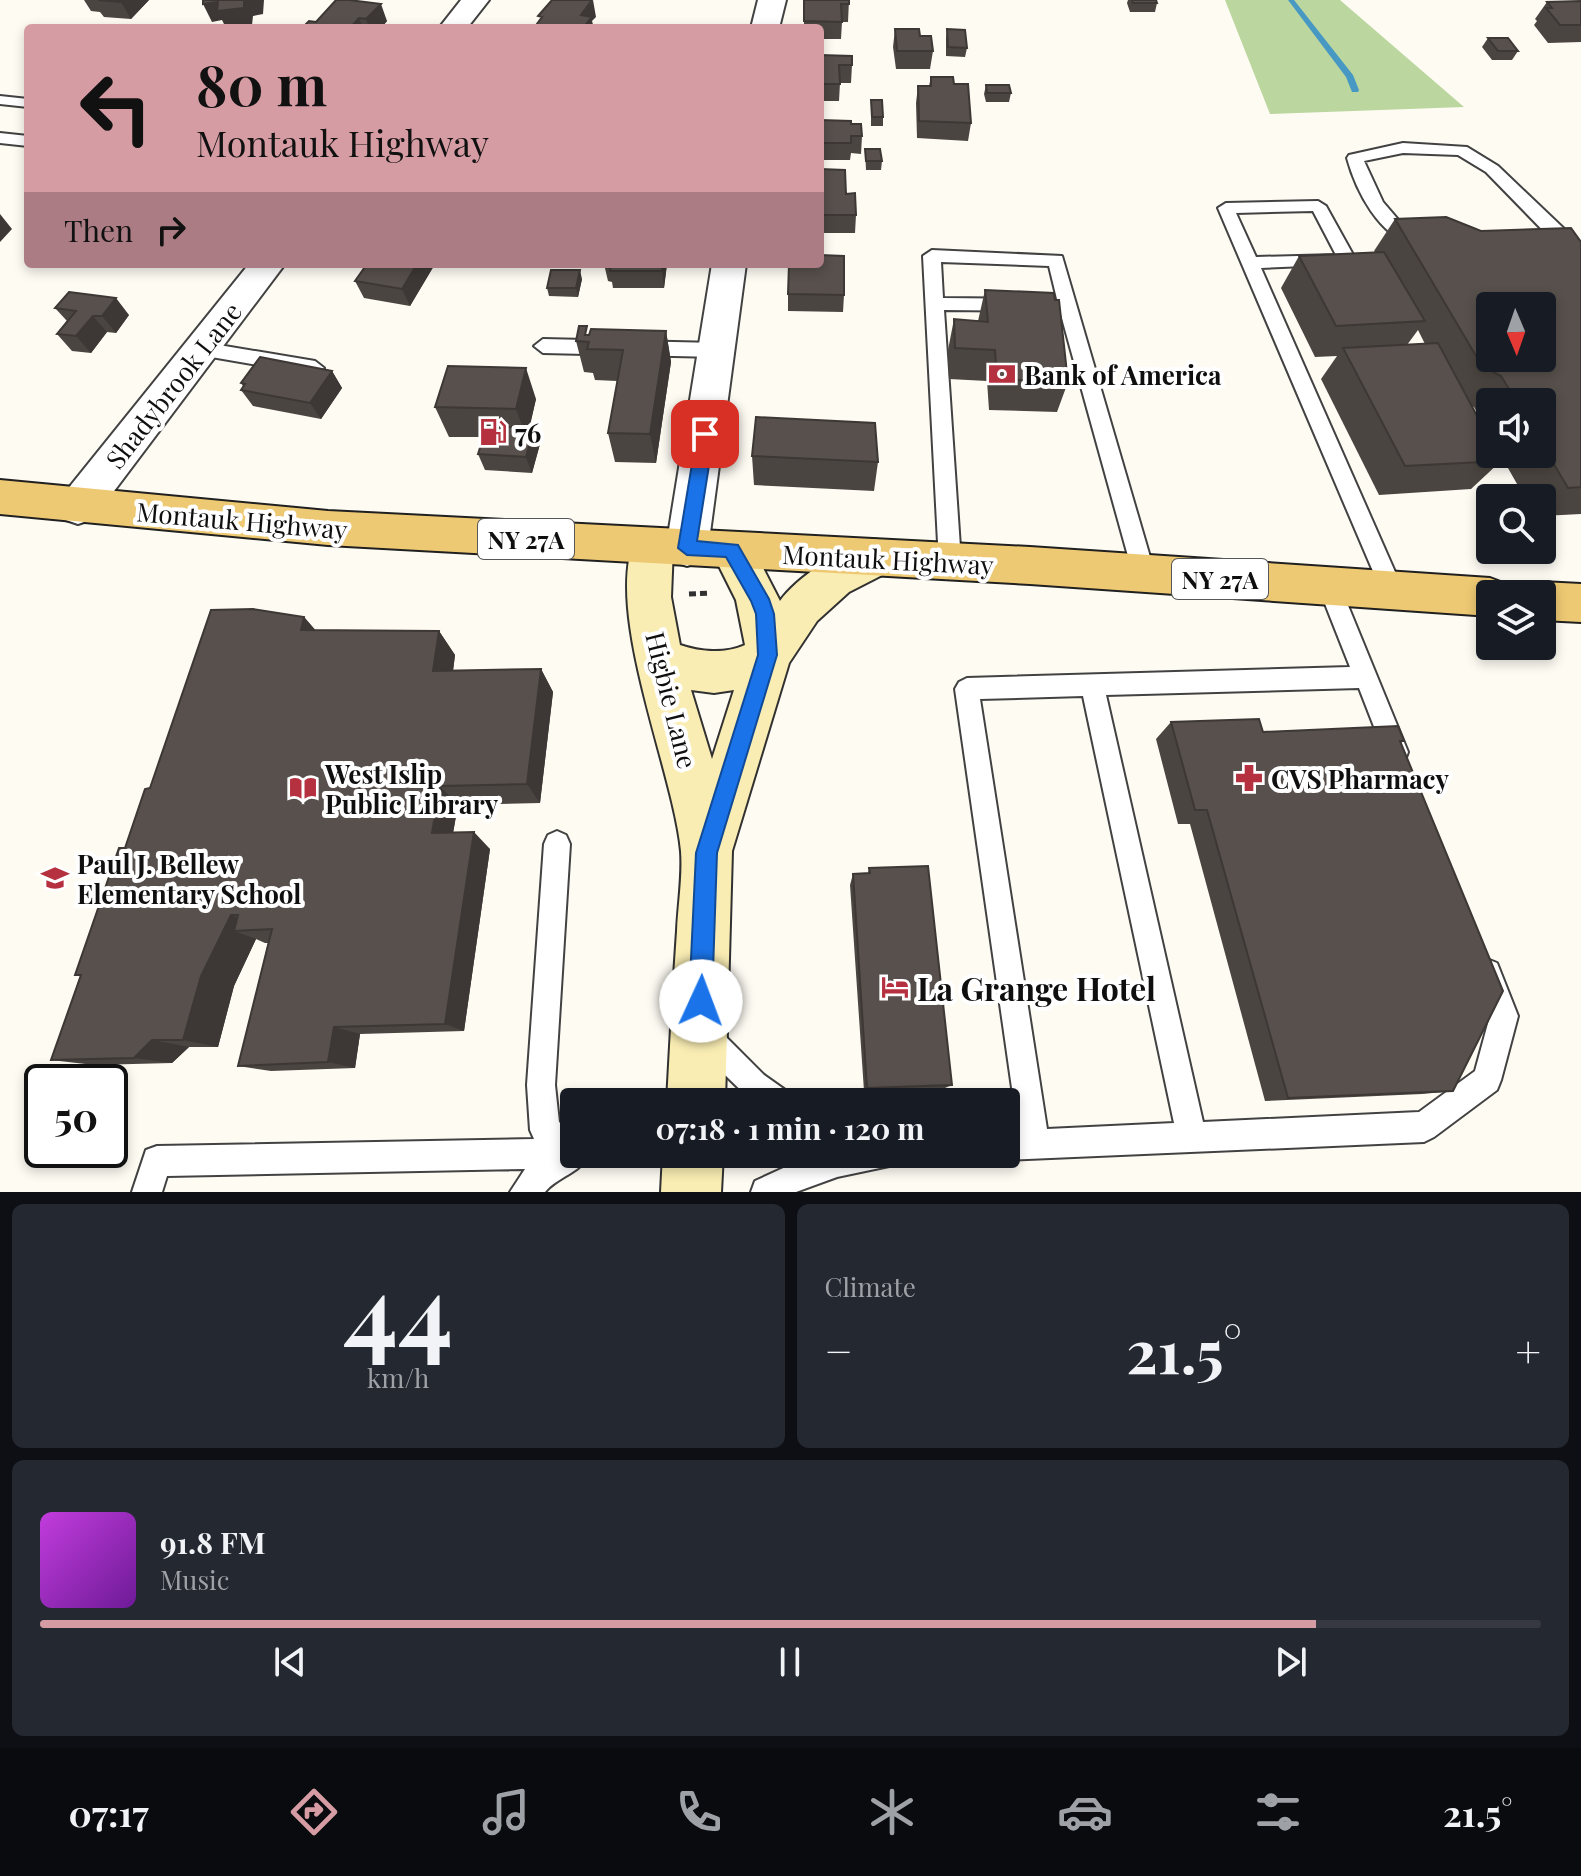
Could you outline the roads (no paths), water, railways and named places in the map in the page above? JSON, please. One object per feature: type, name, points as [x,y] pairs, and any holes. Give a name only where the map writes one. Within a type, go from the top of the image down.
[{"type":"main road","name":"Montauk Highway","points":[[0,497],[78,507],[372,530],[877,557],[1476,596]]},
{"type":"main road","name":"Higbie Lane","points":[[669,547],[649,597],[659,658],[691,772],[707,853],[697,1088]]},
{"type":"main road","name":"Higbie Lane","points":[[732,550],[760,599],[765,614],[768,655]]},
{"type":"main road","name":"Higbie Lane","points":[[707,853],[768,655],[801,607],[834,579],[877,557]]},
{"type":"main road","points":[[1556,602],[1581,603]]},
{"type":"main road","points":[[659,658],[677,666],[712,673],[752,665],[768,655]]},
{"type":"main road","points":[[691,1192],[692,1168]]},
{"type":"street","points":[[456,24],[475,0]]},
{"type":"street","points":[[766,24],[772,0]]},
{"type":"street","name":"Shadybrook Lane","points":[[78,507],[265,268]]},
{"type":"street","points":[[669,547],[717,350],[728,268]]},
{"type":"lane","points":[[0,100],[24,103]]},
{"type":"lane","points":[[0,138],[24,141]]},
{"type":"lane","points":[[1436,243],[1399,234],[1359,175],[1355,158],[1403,148],[1461,150],[1492,169],[1574,248]]},
{"type":"lane","points":[[1251,263],[1347,260],[1318,206],[1226,208],[1392,590]]},
{"type":"lane","points":[[1537,243],[1574,248]]},
{"type":"lane","points":[[950,562],[932,256],[1056,260],[1144,574]]},
{"type":"lane","points":[[935,304],[1067,305]]},
{"type":"lane","points":[[543,346],[717,350]]},
{"type":"lane","points":[[201,349],[315,368]]},
{"type":"lane","points":[[1329,586],[1408,780]]},
{"type":"lane","points":[[1013,1088],[967,689],[1366,677]]},
{"type":"lane","points":[[1092,685],[1192,1137]]},
{"type":"lane","points":[[557,844],[541,1085],[545,1130],[560,1142]]},
{"type":"lane","points":[[1020,1145],[1424,1127],[1487,1080],[1504,1016],[1474,942]]},
{"type":"lane","points":[[699,1031],[758,1088]]},
{"type":"lane","points":[[147,1192],[157,1161],[560,1153]]},
{"type":"lane","points":[[525,1192],[542,1172],[560,1162]]},
{"type":"lane","points":[[766,1192],[793,1175],[818,1168]]},
{"type":"waterway","points":[[1291,0],[1350,77],[1355,90]]},
{"type":"place","name":"Bank of America","points":[[1002,374]]},
{"type":"place","name":"76","points":[[493,432]]},
{"type":"place","name":"CVS Pharmacy","points":[[1249,778]]},
{"type":"place","name":"West Islip Public Library","points":[[303,788]]},
{"type":"place","name":"Paul J. Bellew Elementary School","points":[[55,878]]},
{"type":"place","name":"La Grange Hotel","points":[[895,987]]}]
